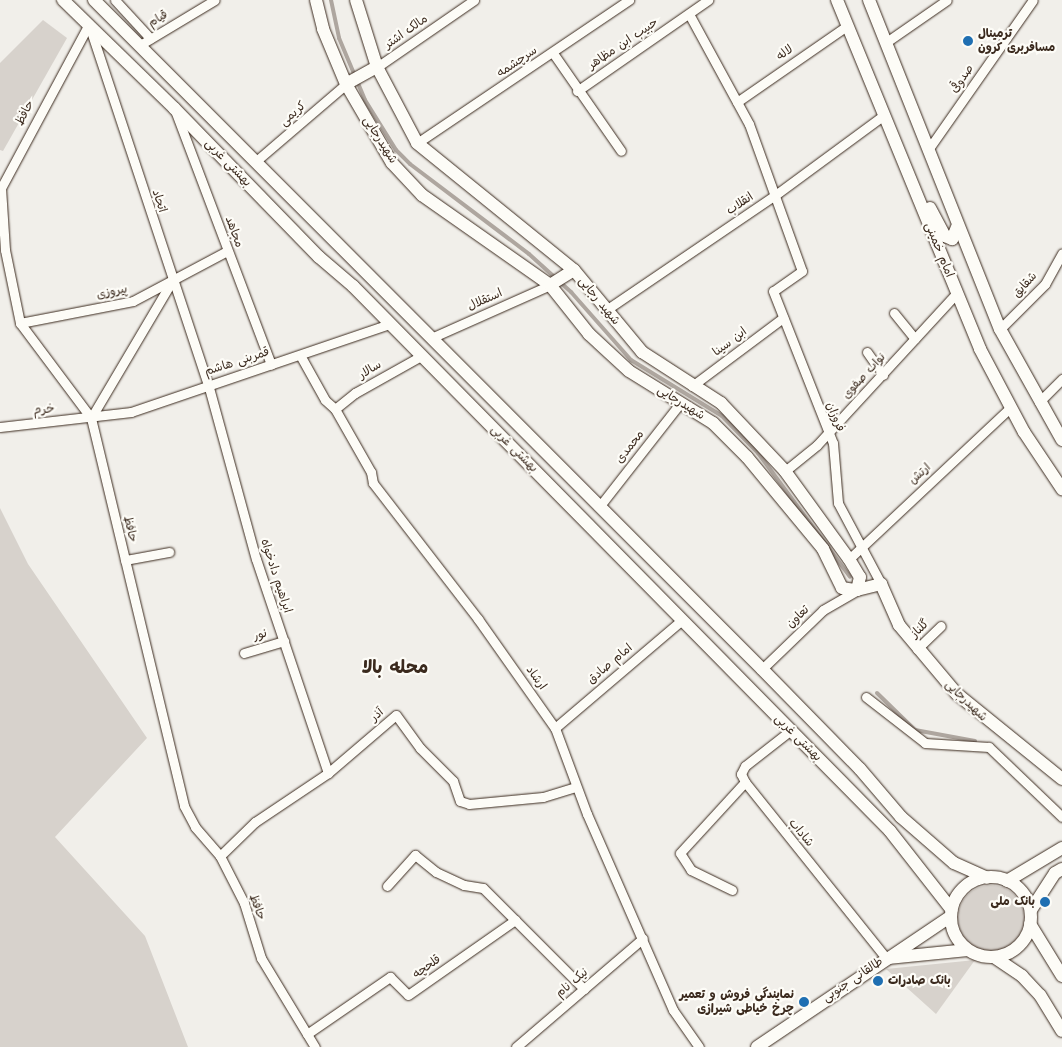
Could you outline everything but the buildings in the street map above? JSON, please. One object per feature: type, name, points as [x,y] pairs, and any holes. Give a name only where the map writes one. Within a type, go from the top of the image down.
[{"type":"street","name":"بهشتی غربی","points":[[63,0],[174,108],[319,257],[390,324],[890,831],[952,913]]},
{"type":"street","name":"بهشتی غربی","points":[[94,0],[145,42],[256,162],[762,669],[860,769],[901,817],[954,863],[987,878]]},
{"type":"street","points":[[115,0],[145,42]]},
{"type":"street","name":"قیام","points":[[145,42],[215,0]]},
{"type":"street","name":"شهیدرجایی","points":[[316,0],[323,29],[346,84],[392,163],[422,195],[550,285],[589,334],[629,371],[713,423],[747,457],[823,549],[842,588],[857,590]]},
{"type":"street","name":"شهید رجایی","points":[[356,0],[377,67],[417,143],[574,270],[642,352],[721,403],[784,471],[849,559],[860,577],[857,590]]},
{"type":"street","name":"مالک اشتر","points":[[377,67],[474,0]]},
{"type":"street","name":"سرچشمه","points":[[417,143],[629,0]]},
{"type":"street","name":"حبیب ابن مظاهر","points":[[577,91],[708,0]]},
{"type":"street","name":"امام خمینی","points":[[837,0],[957,293],[1010,408],[1062,489]]},
{"type":"street","points":[[869,0],[930,147],[958,224],[1000,329],[1039,402],[1062,440]]},
{"type":"street","points":[[886,43],[948,0]]},
{"type":"street","name":"صدوقی","points":[[930,147],[1033,0]]},
{"type":"street","points":[[689,14],[749,124],[774,196]]},
{"type":"street","name":"اتحاد","points":[[89,24],[172,281],[208,384]]},
{"type":"street","name":"حافظ","points":[[89,24],[1,188],[5,250],[20,323],[91,418],[184,806],[195,827],[220,856],[244,904],[261,958],[315,1047]]},
{"type":"street","name":"لاله","points":[[737,102],[848,25]]},
{"type":"street","points":[[553,53],[577,91],[622,151]]},
{"type":"street","points":[[346,84],[377,67]]},
{"type":"street","name":"کریمی","points":[[256,162],[346,84]]},
{"type":"street","name":"مجاهد","points":[[174,108],[271,365]]},
{"type":"street","name":"انقلاب","points":[[606,310],[774,196],[884,115]]},
{"type":"street","points":[[913,186],[925,199],[945,236],[952,239],[958,224]]},
{"type":"street","name":"فروزان","points":[[774,196],[802,271],[773,291],[827,434],[833,442],[838,503],[862,544],[881,584]]},
{"type":"street","name":"پیروزی","points":[[20,323],[133,301],[228,251]]},
{"type":"street","name":"شقایق","points":[[1000,329],[1045,284],[1062,253]]},
{"type":"street","points":[[550,285],[574,270]]},
{"type":"street","points":[[91,418],[172,281]]},
{"type":"street","name":"استقلال","points":[[431,338],[550,285]]},
{"type":"street","name":"نواب صفوی","points":[[784,471],[827,434],[957,293]]},
{"type":"street","points":[[894,313],[915,339]]},
{"type":"street","name":"ابن سینا","points":[[692,386],[783,318]]},
{"type":"street","name":"قمربنی هاشم","points":[[91,418],[131,412],[208,384],[271,365],[390,324]]},
{"type":"street","points":[[867,352],[883,375]]},
{"type":"street","name":"ارشاد","points":[[300,355],[325,400],[335,409],[371,472],[373,483],[478,619],[554,728],[576,787],[673,1010],[700,1047]]},
{"type":"street","name":"سالار","points":[[335,409],[355,393],[421,356]]},
{"type":"street","points":[[1039,402],[1062,379]]},
{"type":"street","name":"ابراهیم دادخواه","points":[[208,384],[256,559],[328,773]]},
{"type":"street","points":[[681,402],[692,386]]},
{"type":"street","name":"محمدی","points":[[600,507],[681,402]]},
{"type":"street","name":"ارتش","points":[[849,559],[862,544],[1010,408]]},
{"type":"street","name":"خرم","points":[[0,427],[91,418]]},
{"type":"street","points":[[509,444],[523,430]]},
{"type":"street","points":[[125,560],[169,552]]},
{"type":"street","points":[[857,590],[881,584]]},
{"type":"street","name":"شهیدرجایی","points":[[881,584],[899,625],[916,649],[984,720],[1062,779]]},
{"type":"street","name":"تعاون","points":[[762,669],[823,610],[857,590]]},
{"type":"street","name":"امام صادق","points":[[554,728],[682,620]]},
{"type":"street","name":"گلناز","points":[[916,649],[941,626]]},
{"type":"street","name":"نور","points":[[244,652],[284,641]]},
{"type":"street","points":[[866,697],[925,743],[989,747],[1062,817]]},
{"type":"street","name":"آذر","points":[[220,856],[254,822],[328,773],[396,715],[420,748],[453,781],[460,800],[469,804],[543,797],[576,787]]},
{"type":"street","points":[[732,890],[691,870],[680,853],[745,782],[741,774],[745,766],[791,730]]},
{"type":"street","name":"شاداب","points":[[745,782],[886,958]]},
{"type":"street","points":[[1007,881],[1062,848]]},
{"type":"street","points":[[387,886],[414,855],[436,872],[464,885],[483,888],[584,990]]},
{"type":"street","points":[[1030,910],[1055,873],[1062,868]]},
{"type":"street","points":[[968,950],[959,941],[952,913],[958,894],[966,886],[987,878],[1007,881],[1018,888],[1030,910],[1030,924],[1018,947],[994,957]]},
{"type":"street","name":"طالقانی جنوبی","points":[[757,1047],[952,913]]},
{"type":"street","name":"قلحچه","points":[[307,1034],[390,977],[408,996],[515,920]]},
{"type":"street","points":[[1030,924],[1062,976]]},
{"type":"street","name":"نیک نام","points":[[516,1047],[643,938]]},
{"type":"street","points":[[886,958],[968,950],[994,957],[1022,976],[1040,995],[1062,1031]]},
{"type":"shaded area","points":[[43,20],[67,38],[3,151],[0,150],[0,63]]},
{"type":"shaded area","points":[[0,508],[28,564],[147,738],[55,837],[145,936],[188,1047],[0,1047]]},
{"type":"shaded area","points":[[984,885],[998,885],[1010,890],[1019,899],[1024,911],[1022,931],[1015,942],[998,951],[984,951],[972,946],[963,937],[958,925],[958,911],[963,899],[972,890]]},
{"type":"shaded area","points":[[975,960],[936,1014],[886,969]]},
{"type":"waterway","points":[[331,0],[339,38],[365,100],[396,150],[410,164],[529,254],[571,292],[631,360],[722,416],[758,453],[850,577]]},
{"type":"waterway","points":[[877,693],[915,730],[975,741]]},
{"type":"place","name":"ترمینال مسافربری کرون","points":[[968,41]]},
{"type":"place","name":"بانک ملی","points":[[1045,902]]},
{"type":"place","name":"بانک صادرات","points":[[878,981]]},
{"type":"place","name":"نمایندگی فروش و تعمیر چرخ خیاطی شیرازی","points":[[804,1002]]},
{"type":"district","name":"محله بالا","points":[[395,669]]}]
